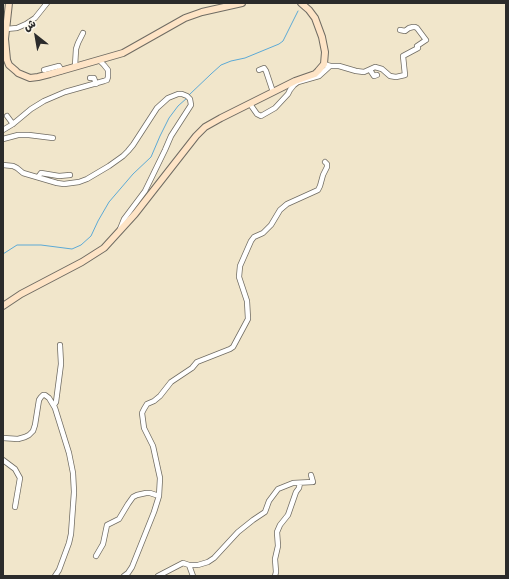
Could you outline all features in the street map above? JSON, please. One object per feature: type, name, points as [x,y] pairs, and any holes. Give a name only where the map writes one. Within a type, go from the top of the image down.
[{"type":"main road","points":[[9,3],[5,39],[7,60],[18,73],[30,78],[50,74],[123,53],[178,21],[193,15],[242,3]]},
{"type":"main road","points":[[3,306],[21,294],[93,256],[104,248],[134,214],[196,136],[211,124],[295,81],[315,74],[327,65],[320,30],[315,18],[301,3]]},
{"type":"street","points":[[6,29],[18,28],[26,24],[35,18],[47,3]]},
{"type":"street","points":[[250,104],[257,114],[261,116],[275,108],[294,85],[298,82],[319,76],[327,65],[364,72],[375,67],[382,68],[390,76],[396,77],[405,75],[402,56],[418,48],[417,46],[426,40],[417,28],[413,26],[404,31],[400,30]]},
{"type":"street","points":[[75,66],[76,49],[83,33]]},
{"type":"street","points":[[3,130],[31,109],[53,96],[107,80],[109,74],[108,70],[99,60]]},
{"type":"street","points":[[44,70],[60,66],[62,70]]},
{"type":"street","points":[[259,70],[264,68],[266,71],[273,92]]},
{"type":"street","points":[[370,70],[374,76],[377,75]]},
{"type":"street","points":[[90,78],[94,78],[96,84]]},
{"type":"street","points":[[3,165],[13,166],[23,173],[50,182],[64,184],[79,182],[109,166],[123,156],[133,145],[157,108],[168,98],[178,94],[188,97],[192,105],[170,136],[145,191],[124,219],[119,232]]},
{"type":"street","points":[[7,116],[13,124]]},
{"type":"street","points":[[3,139],[18,135],[53,138]]},
{"type":"street","points":[[124,576],[128,573],[132,566],[148,528],[159,496],[160,478],[151,440],[144,428],[142,413],[147,404],[160,396],[170,382],[192,368],[197,362],[232,347],[248,319],[247,302],[239,277],[240,266],[251,241],[254,237],[263,233],[271,225],[280,210],[287,204],[318,190],[327,167],[325,162]]},
{"type":"street","points":[[38,177],[39,174],[43,173],[60,176],[70,175]]},
{"type":"street","points":[[54,405],[56,402],[60,364],[60,346]]},
{"type":"street","points":[[3,438],[18,439],[29,435],[35,425],[39,400],[43,395],[49,398],[54,405],[72,464],[74,492],[70,539],[56,576]]},
{"type":"street","points":[[3,460],[15,469],[20,478],[15,507]]},
{"type":"street","points":[[158,576],[183,564],[198,565],[214,558],[238,532],[252,520],[265,512],[269,501],[278,489],[293,484],[313,482],[311,475]]},
{"type":"street","points":[[275,576],[275,559],[278,546],[277,532],[280,525],[288,516],[300,483]]},
{"type":"street","points":[[96,556],[103,544],[107,525],[119,519],[133,498],[137,495],[146,493],[159,496]]},
{"type":"street","points":[[189,565],[193,576]]},
{"type":"waterway","points":[[189,95],[221,65],[245,58],[283,41],[298,11]]},
{"type":"waterway","points":[[3,254],[17,245],[41,245],[72,249],[81,245],[91,236],[109,202],[133,174],[151,157],[169,118],[178,106],[187,98]]}]
